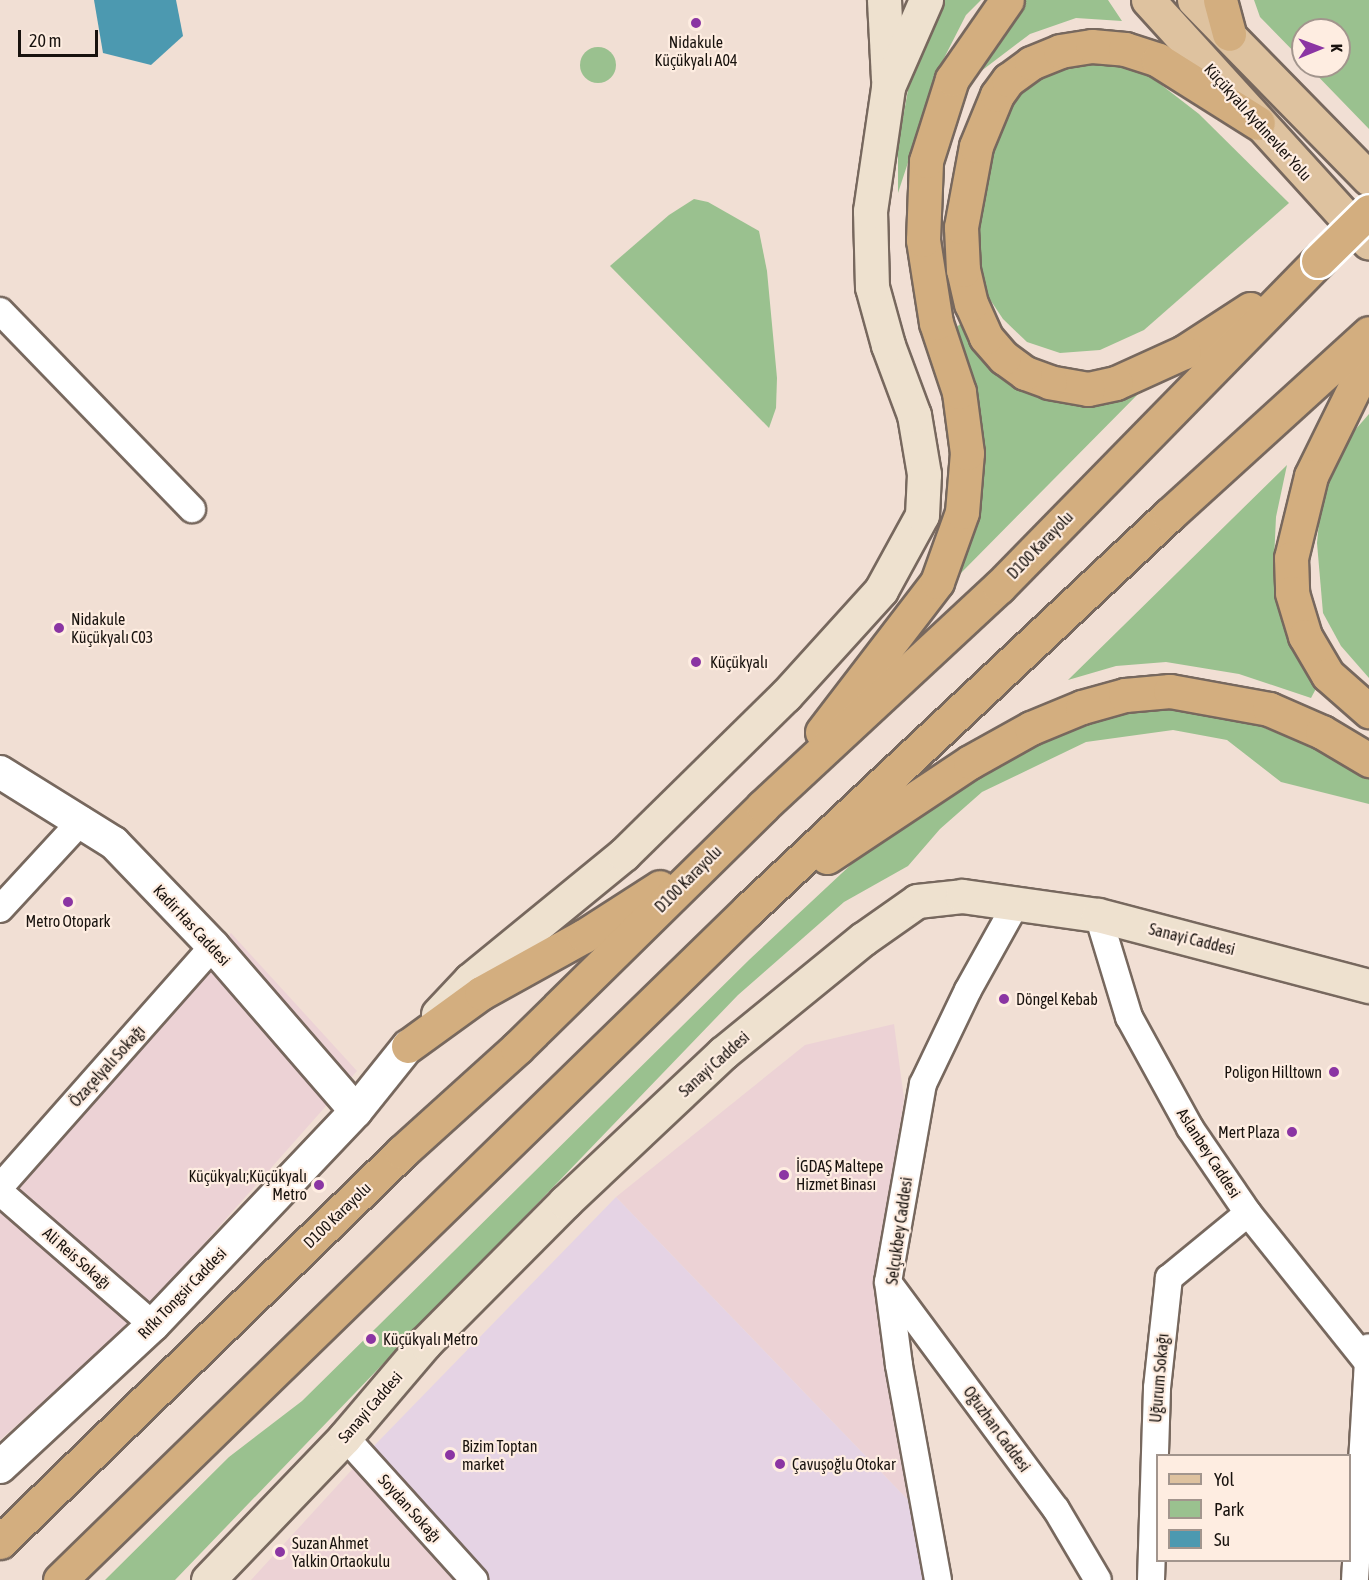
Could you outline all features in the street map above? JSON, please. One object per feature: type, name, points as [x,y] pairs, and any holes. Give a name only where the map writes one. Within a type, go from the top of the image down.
[{"type":"highway","points":[[763,806],[937,582],[962,512],[967,453],[959,392],[936,323],[923,240],[926,161],[952,80],[1007,0]]},
{"type":"highway","points":[[1220,0],[1229,34]]},
{"type":"highway","points":[[1258,123],[1158,60],[1125,49],[1070,50],[1031,63],[1008,80],[997,95],[976,146],[962,227],[963,270],[971,304],[986,337],[1004,358],[1025,373],[1050,382],[1088,389],[1116,383],[1184,352],[1318,261]]},
{"type":"highway","name":"D100 Karayolu","points":[[0,1542],[402,1152],[517,1048],[719,848],[999,587],[1369,211]]},
{"type":"highway","points":[[60,1580],[748,910],[1169,514],[1369,333]]},
{"type":"highway","points":[[1369,358],[1311,476],[1291,558],[1292,592],[1305,636],[1328,675],[1369,711]]},
{"type":"highway","points":[[748,910],[970,762],[1031,728],[1082,707],[1125,695],[1170,691],[1269,709],[1322,732],[1369,760]]},
{"type":"highway","points":[[408,1047],[481,993],[585,936],[719,848]]},
{"type":"main road","points":[[408,1047],[470,980],[624,854],[785,696],[881,590],[904,552],[922,515],[924,474],[914,415],[888,345],[872,287],[870,211],[888,87],[884,0]]},
{"type":"main road","points":[[888,87],[926,0]]},
{"type":"main road","name":"Küçükyalı Aydınevler Yolu","points":[[1148,0],[1369,243]]},
{"type":"main road","points":[[1194,0],[1369,179]]},
{"type":"main road","name":"Sanayi Caddesi","points":[[208,1580],[345,1437],[425,1343],[566,1202],[723,1053],[862,939],[917,901],[962,896],[1098,915],[1369,986]]},
{"type":"street","points":[[0,311],[192,509]]},
{"type":"street","name":"Kadir Has Caddesi","points":[[0,772],[82,820],[114,843],[213,946],[356,1111]]},
{"type":"street","points":[[0,909],[82,820]]},
{"type":"street","name":"Selçukbey Caddesi","points":[[938,1580],[899,1365],[888,1282],[922,1084],[968,990],[1017,902]]},
{"type":"street","name":"Aslanbey Caddesi","points":[[1098,915],[1129,1017],[1190,1128],[1248,1213],[1369,1359]]},
{"type":"street","name":"Özaçelyalı Sokağı","points":[[0,1187],[213,946]]},
{"type":"street","name":"Rıfkı Tongsir Caddesi","points":[[0,1467],[153,1325],[356,1111],[408,1047]]},
{"type":"street","name":"Ali Reis Sokağı","points":[[0,1192],[153,1325]]},
{"type":"street","name":"Uğurum Sokağı","points":[[1151,1580],[1157,1388],[1169,1278],[1248,1213]]},
{"type":"street","name":"Oğuzhan Caddesi","points":[[888,1282],[1056,1509],[1098,1580]]},
{"type":"street","points":[[1355,1580],[1369,1359]]},
{"type":"street","name":"Soydan Sokağı","points":[[345,1437],[474,1580]]},
{"type":"shaded area","points":[[231,933],[357,1071],[139,1317],[0,1440],[0,1181]]},
{"type":"shaded area","points":[[894,1024],[904,1099],[875,1291],[910,1502],[616,1197],[805,1045]]},
{"type":"shaded area","points":[[616,1197],[910,1502],[925,1580],[486,1580],[369,1451]]},
{"type":"shaded area","points":[[369,1451],[486,1580],[251,1580]]},
{"type":"green space","points":[[942,0],[981,0],[966,15],[939,68],[898,193],[898,145],[910,79]]},
{"type":"green space","points":[[1022,0],[1108,0],[1122,21],[1076,18],[1030,34],[968,81]]},
{"type":"green space","points":[[1254,0],[1369,0],[1369,129],[1320,78],[1351,78],[1351,18],[1291,18],[1291,49],[1260,17]]},
{"type":"green space","points":[[598,47],[611,52],[616,65],[611,78],[598,83],[585,78],[580,65],[585,52]]},
{"type":"green space","points":[[1080,60],[1121,61],[1155,80],[1199,114],[1289,203],[1144,330],[1100,350],[1060,353],[1027,342],[1003,319],[983,289],[972,231],[981,175],[1005,106],[1032,78]]},
{"type":"green space","points":[[694,199],[708,202],[759,231],[767,271],[777,378],[776,408],[769,428],[610,266],[669,215]]},
{"type":"green space","points":[[963,322],[991,358],[1145,387],[957,577],[974,523],[985,448],[973,387],[950,332]]},
{"type":"green space","points":[[1369,414],[1369,678],[1341,646],[1323,613],[1317,543],[1321,502],[1341,446]]},
{"type":"green space","points":[[1287,465],[1276,517],[1274,560],[1278,605],[1291,640],[1319,683],[1311,698],[1239,674],[1166,662],[1116,666],[1068,680]]},
{"type":"green space","points":[[1181,705],[1245,720],[1312,747],[1369,778],[1369,804],[1281,782],[1227,740],[1173,730],[1086,742],[982,792],[940,829],[908,866],[844,902],[738,995],[175,1580],[105,1580],[229,1457],[302,1401],[750,959],[872,845],[966,778],[1061,731],[1120,711]]},
{"type":"water","points":[[94,0],[176,0],[183,36],[151,65],[103,53]]},
{"type":"place","name":"Nidakule Küçükyalı A04","points":[[696,23]]},
{"type":"place","name":"Nidakule Küçükyalı C03","points":[[59,628]]},
{"type":"place","name":"Küçükyalı","points":[[696,662]]},
{"type":"place","name":"Metro Otopark","points":[[68,902]]},
{"type":"place","name":"Döngel Kebab","points":[[1004,999]]},
{"type":"place","name":"Poligon Hilltown","points":[[1334,1072]]},
{"type":"place","name":"Mert Plaza","points":[[1292,1132]]},
{"type":"place","name":"İGDAŞ Maltepe Hizmet Binası","points":[[784,1175]]},
{"type":"place","name":"Küçükyalı;Küçükyalı Metro","points":[[319,1185]]},
{"type":"place","name":"Küçükyalı Metro","points":[[371,1339]]},
{"type":"place","name":"Bizim Toptan market","points":[[450,1455]]},
{"type":"place","name":"Çavuşoğlu Otokar","points":[[780,1464]]},
{"type":"place","name":"Suzan Ahmet Yalkin Ortaokulu","points":[[280,1552]]}]
